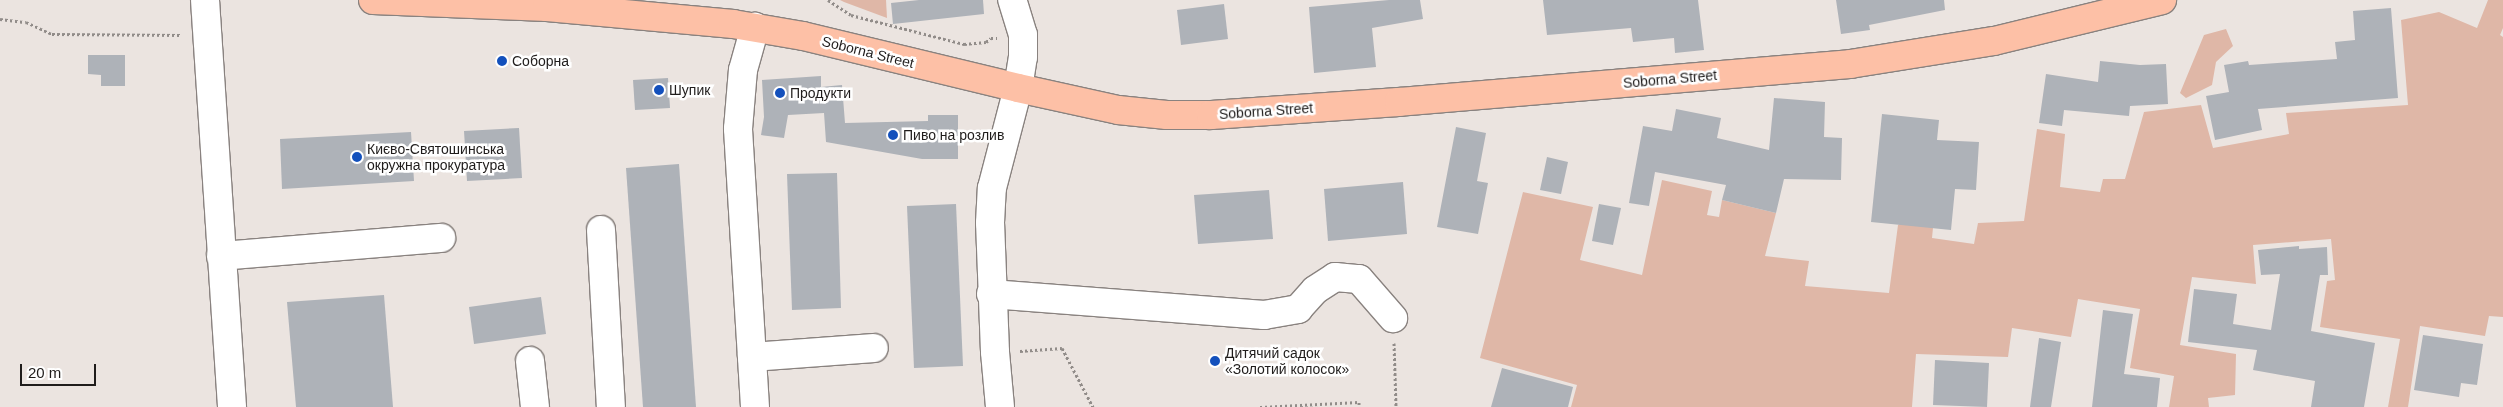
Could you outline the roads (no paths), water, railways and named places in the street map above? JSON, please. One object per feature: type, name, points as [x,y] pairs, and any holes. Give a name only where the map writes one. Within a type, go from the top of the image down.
[{"type":"main road","name":"Soborna Street","points":[[373,0],[547,7],[676,17],[755,27],[803,36],[1118,110],[1167,115],[1211,115],[1399,102],[1850,64],[1994,42],[2162,0]]},
{"type":"street","points":[[205,0],[232,407]]},
{"type":"street","points":[[1000,407],[991,294],[990,222],[992,188],[1018,88],[1023,57],[1023,35],[1012,0]]},
{"type":"street","points":[[755,27],[743,70],[738,129],[755,407]]},
{"type":"street","points":[[601,230],[610,407]]},
{"type":"street","points":[[221,256],[440,238]]},
{"type":"street","points":[[991,294],[1264,315],[1298,309],[1315,290],[1336,277],[1359,279],[1393,318]]},
{"type":"street","points":[[752,357],[874,348]]},
{"type":"street","points":[[530,361],[535,407]]},
{"type":"place","name":"Соборна","points":[[502,61]]},
{"type":"place","name":"Шупик","points":[[659,90]]},
{"type":"place","name":"Продукти","points":[[780,93]]},
{"type":"place","name":"Пиво на розлив","points":[[893,135]]},
{"type":"place","name":"Києво-Святошинська окружна прокуратура","points":[[357,157]]},
{"type":"place","name":"Дитячий садок «Золотий колосок»","points":[[1215,361]]}]
